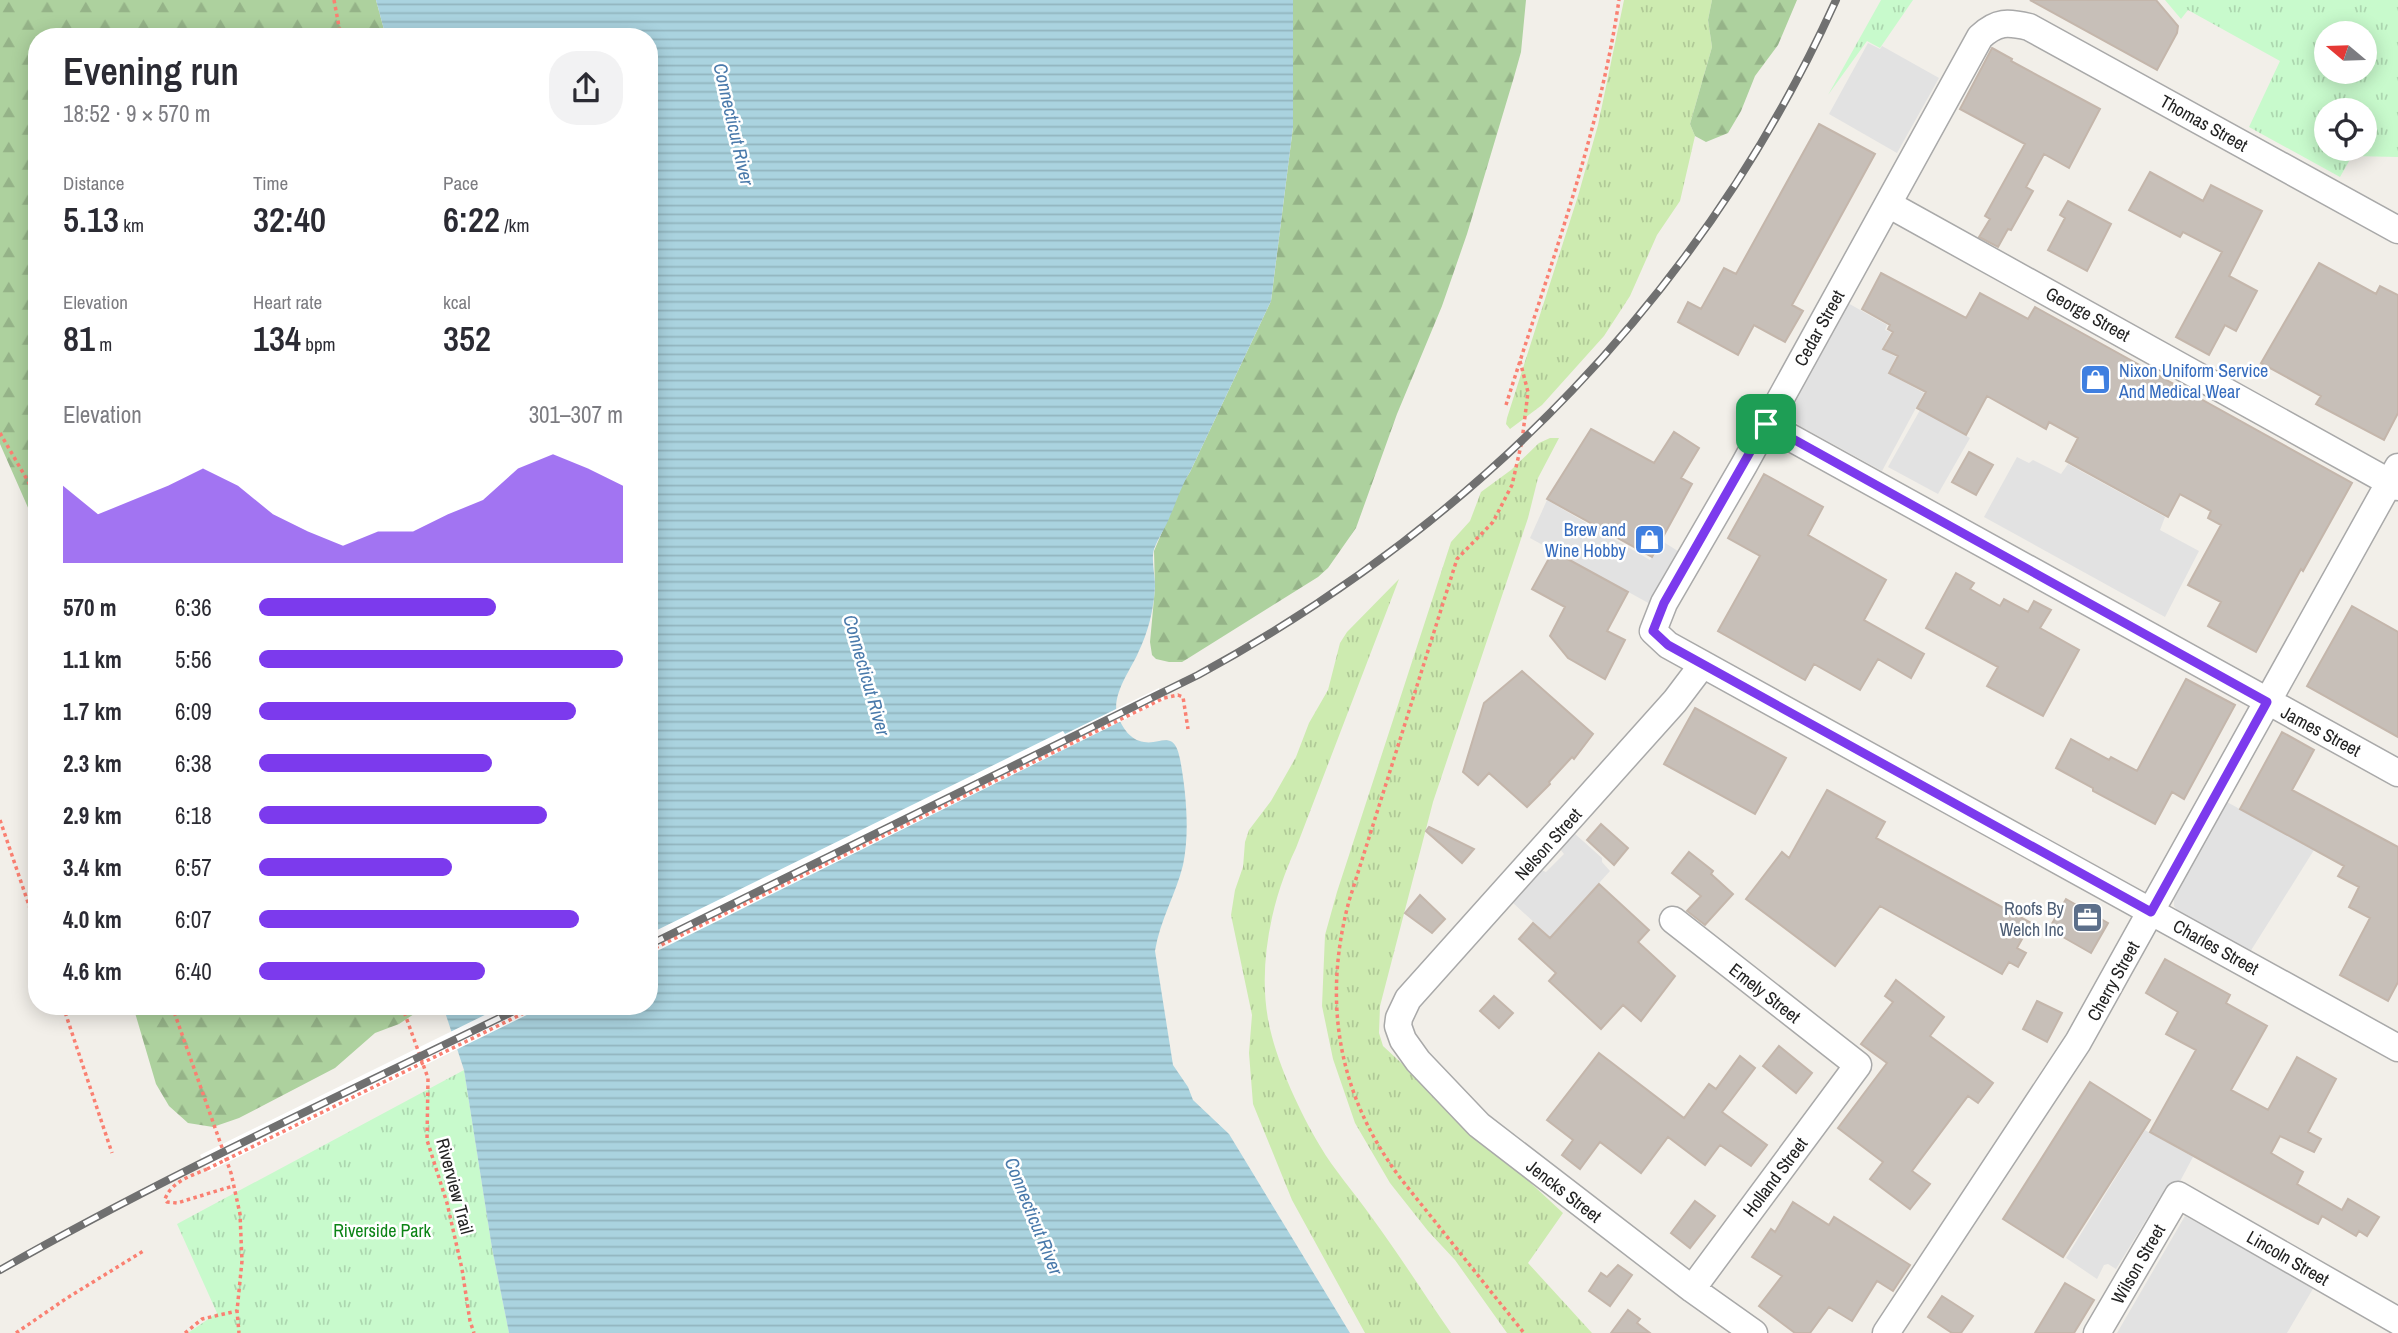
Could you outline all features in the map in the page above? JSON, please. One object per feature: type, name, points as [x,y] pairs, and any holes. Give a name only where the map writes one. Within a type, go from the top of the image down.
[{"type":"street","name":"Cedar Street","points":[[1703,664],[1668,645],[1653,631],[1664,603],[1980,37],[1990,28],[2008,22]]},
{"type":"street","name":"Thomas Street","points":[[2008,22],[2029,27],[2063,44],[2398,230]]},
{"type":"street","name":"George Street","points":[[1888,204],[2395,479]]},
{"type":"street","name":"James Street","points":[[1766,424],[2398,773]]},
{"type":"street","name":"Cherry Street","points":[[1886,1333],[2078,1042],[2267,702],[2395,479]]},
{"type":"street","name":"Charles Street","points":[[1703,664],[2398,1048]]},
{"type":"street","name":"Nelson Street","points":[[1398,1026],[1408,999],[1675,701],[1703,664]]},
{"type":"street","name":"Emely Street","points":[[1673,920],[1858,1065]]},
{"type":"street","name":"Jencks Street","points":[[1398,1026],[1402,1040],[1413,1055],[1479,1125],[1692,1289],[1754,1333]]},
{"type":"street","name":"Holland Street","points":[[1692,1289],[1858,1065]]},
{"type":"street","name":"Lincoln Street","points":[[2178,1195],[2398,1321]]},
{"type":"street","name":"Wilson Street","points":[[2097,1333],[2178,1195]]},
{"type":"path","points":[[334,0],[339,28]]},
{"type":"path","points":[[1506,405],[1596,111],[1619,0]]},
{"type":"path","points":[[1520,362],[1528,392],[1512,485],[1493,522],[1457,559],[1344,918],[1338,962],[1337,1027],[1353,1093],[1382,1153],[1524,1333]]},
{"type":"path","points":[[0,433],[28,481]]},
{"type":"path","points":[[658,947],[1164,698],[1178,695],[1183,697],[1188,729]]},
{"type":"path","points":[[0,820],[28,902]]},
{"type":"path","points":[[66,1015],[112,1153]]},
{"type":"path","points":[[175,1015],[233,1185],[240,1214],[242,1261],[237,1311],[239,1333]]},
{"type":"path","name":"Riverview Trail","points":[[405,1015],[428,1078],[427,1140],[447,1203],[474,1333]]},
{"type":"path","points":[[233,1185],[177,1203],[167,1202],[165,1199],[168,1190],[176,1183],[520,1015]]},
{"type":"path","points":[[16,1333],[145,1250]]},
{"type":"path","points":[[185,1333],[202,1319],[237,1311]]},
{"type":"green space","points":[[0,0],[376,0],[384,28],[28,28],[28,508],[0,444]]},
{"type":"green space","points":[[1293,0],[1526,0],[1521,52],[1467,234],[1356,528],[1328,568],[1318,577],[1182,662],[1169,662],[1156,659],[1152,655],[1150,642],[1155,588],[1154,551],[1183,483],[1271,301],[1293,127]]},
{"type":"green space","points":[[1624,0],[1712,0],[1708,20],[1712,47],[1690,124],[1695,136],[1680,201],[1657,235],[1630,296],[1604,336],[1542,405],[1510,429],[1506,424],[1507,418],[1598,125]]},
{"type":"green space","points":[[1712,0],[1797,0],[1778,45],[1755,76],[1741,111],[1728,133],[1706,142],[1695,136],[1690,124],[1712,47],[1708,20]]},
{"type":"green space","points":[[1881,0],[1913,0],[1880,48],[1867,41],[1828,95]]},
{"type":"green space","points":[[2165,0],[2398,0],[2398,157],[2377,157],[2377,98],[2314,98],[2314,161],[2349,161],[2340,177],[2249,127],[2280,61],[2188,10],[2181,19]]},
{"type":"green space","points":[[1550,438],[1559,438],[1538,478],[1528,518],[1433,802],[1380,1006],[1379,1033],[1383,1046],[1563,1213],[1528,1263],[1592,1333],[1507,1333],[1455,1260],[1390,1183],[1355,1123],[1333,1059],[1322,1006],[1325,935],[1451,542],[1470,521],[1481,492],[1511,470],[1539,443]]},
{"type":"green space","points":[[1399,579],[1280,888],[1266,953],[1265,998],[1276,1051],[1312,1132],[1331,1164],[1380,1229],[1451,1333],[1365,1333],[1292,1200],[1253,1104],[1249,1053],[1252,1015],[1231,915],[1249,830],[1271,801],[1296,757],[1309,723],[1328,690],[1340,643],[1347,632]]},
{"type":"green space","points":[[136,1015],[412,1015],[399,1024],[375,1033],[335,1068],[239,1118],[213,1127],[188,1123],[169,1106],[156,1084]]},
{"type":"green space","name":"Riverside Park","points":[[464,1070],[492,1248],[509,1333],[188,1333],[217,1313],[177,1224]]},
{"type":"shaded area","points":[[1868,43],[1880,49],[1882,46],[1939,78],[1897,153],[1829,114]]},
{"type":"shaded area","points":[[1846,302],[1887,325],[1885,330],[1891,332],[1882,349],[1896,357],[1888,373],[1924,393],[1882,471],[1800,426],[1791,407]]},
{"type":"shaded area","points":[[1920,410],[1970,438],[1938,494],[1888,467]]},
{"type":"shaded area","points":[[2017,457],[2029,463],[2033,460],[2061,474],[2068,464],[2165,517],[2160,530],[2199,551],[2165,617],[1984,517]]},
{"type":"shaded area","points":[[1547,500],[1650,560],[1662,541],[1681,553],[1652,605],[1530,538]]},
{"type":"shaded area","points":[[2227,802],[2314,850],[2250,952],[2179,913],[2174,906],[2174,896]]},
{"type":"shaded area","points":[[1574,833],[1602,858],[1610,871],[1550,937],[1512,902],[1541,870],[1546,872],[1564,854],[1560,849]]},
{"type":"shaded area","points":[[2145,1130],[2193,1157],[2178,1185],[2160,1197],[2116,1269],[2108,1264],[2104,1265],[2097,1279],[2066,1258]]},
{"type":"shaded area","points":[[2185,1216],[2314,1287],[2287,1333],[2117,1333]]},
{"type":"water","name":"Connecticut River","points":[[376,0],[1293,0],[1293,127],[1271,301],[1154,549],[1155,586],[1150,621],[1142,645],[1122,684],[1116,709],[1122,725],[1135,739],[1144,742],[1166,740],[1174,744],[1182,771],[1186,812],[1185,852],[1180,876],[1160,929],[1155,951],[1173,1065],[1188,1087],[1193,1100],[1229,1134],[1350,1333],[509,1333],[492,1248],[464,1070],[446,1015],[658,1015],[658,28],[384,28]]},
{"type":"pier","points":[[1159,688],[1164,700],[658,951],[658,930],[1063,731],[1065,734]]},
{"type":"pier","points":[[485,1015],[527,1015],[208,1172],[200,1155]]},
{"type":"building","points":[[2030,0],[2156,0],[2178,26],[2177,33],[2157,70]]},
{"type":"building","points":[[1992,48],[2100,109],[2069,168],[2044,154],[2026,187],[2033,191],[1998,247],[1979,237],[1990,219],[1985,216],[2025,144],[1960,109]]},
{"type":"building","points":[[1819,124],[1875,154],[1792,305],[1803,311],[1785,342],[1754,325],[1738,355],[1678,322],[1688,302],[1701,309],[1724,268],[1736,274]]},
{"type":"building","points":[[2150,172],[2203,201],[2211,185],[2262,211],[2229,276],[2257,291],[2236,331],[2225,325],[2209,355],[2176,337],[2222,252],[2183,232],[2180,237],[2129,210]]},
{"type":"building","points":[[2068,201],[2111,224],[2087,271],[2048,250],[2065,218],[2060,215]]},
{"type":"building","points":[[2319,263],[2376,294],[2380,286],[2398,295],[2398,413],[2384,440],[2316,404],[2321,396],[2261,363]]},
{"type":"building","points":[[1881,273],[1966,318],[1980,293],[2028,319],[2035,307],[2352,483],[2256,652],[2208,626],[2221,602],[2188,585],[2221,525],[2208,518],[2211,511],[2180,494],[2168,517],[2066,461],[2078,438],[2049,422],[2046,429],[1987,396],[1966,435],[1917,408],[1926,392],[1889,373],[1898,356],[1883,349],[1893,332],[1888,329],[1890,325],[1862,309]]},
{"type":"building","points":[[1591,429],[1654,463],[1674,432],[1699,448],[1681,478],[1692,484],[1652,557],[1547,499]]},
{"type":"building","points":[[1969,452],[1993,465],[1976,495],[1952,482]]},
{"type":"building","points":[[1764,474],[1823,507],[1808,535],[1886,580],[1864,620],[1924,654],[1911,678],[1878,659],[1860,690],[1814,664],[1805,680],[1718,631],[1760,556],[1728,538]]},
{"type":"building","points":[[1553,551],[1628,592],[1607,631],[1625,640],[1605,679],[1568,658],[1550,636],[1565,607],[1532,589]]},
{"type":"building","points":[[1956,573],[1974,583],[1970,589],[2000,606],[2004,599],[2028,612],[2034,601],[2051,610],[2040,628],[2079,650],[2043,716],[1987,686],[1998,667],[1926,628]]},
{"type":"building","points":[[2352,606],[2398,632],[2398,737],[2307,686]]},
{"type":"building","points":[[1522,671],[1593,734],[1574,759],[1572,757],[1527,807],[1489,773],[1478,785],[1463,772],[1484,703]]},
{"type":"building","points":[[2186,679],[2235,705],[2184,799],[2172,792],[2155,824],[2056,768],[2071,739],[2109,760],[2111,757],[2137,771]]},
{"type":"building","points":[[1695,708],[1786,758],[1755,814],[1664,764]]},
{"type":"building","points":[[2282,732],[2314,750],[2292,790],[2398,847],[2398,982],[2388,1001],[2340,975],[2370,918],[2349,907],[2359,887],[2338,876],[2344,866],[2240,809]]},
{"type":"building","points":[[1827,790],[1885,822],[1876,838],[2031,923],[2017,948],[2026,953],[2018,967],[2009,962],[2002,974],[1880,906],[1835,966],[1746,899],[1782,852],[1789,858]]},
{"type":"building","points":[[1601,824],[1628,848],[1614,865],[1587,840]]},
{"type":"building","points":[[1429,827],[1474,849],[1462,863],[1426,831]]},
{"type":"building","points":[[1689,852],[1713,871],[1711,874],[1733,894],[1705,925],[1687,911],[1701,896],[1672,873]]},
{"type":"building","points":[[1599,884],[1649,930],[1638,942],[1675,976],[1641,1021],[1623,1005],[1601,1029],[1549,981],[1556,973],[1519,939],[1533,923],[1550,938]]},
{"type":"building","points":[[1420,895],[1445,919],[1432,933],[1405,913]]},
{"type":"building","points":[[2066,899],[2108,923],[2091,953],[2049,929]]},
{"type":"building","points":[[2165,959],[2230,995],[2226,1003],[2267,1026],[2231,1090],[2268,1110],[2297,1057],[2336,1079],[2308,1132],[2321,1139],[2314,1152],[2280,1136],[2271,1153],[2303,1172],[2297,1184],[2342,1210],[2348,1199],[2379,1217],[2367,1236],[2359,1231],[2356,1236],[2322,1216],[2318,1224],[2150,1132],[2196,1050],[2166,1034],[2178,1012],[2146,993]]},
{"type":"building","points":[[1896,980],[1944,1017],[1930,1036],[1993,1083],[1978,1103],[1968,1096],[1912,1171],[1930,1184],[1910,1209],[1870,1179],[1883,1162],[1838,1128],[1887,1063],[1861,1044],[1893,1002],[1885,996]]},
{"type":"building","points":[[1494,996],[1513,1013],[1499,1028],[1480,1011]]},
{"type":"building","points":[[2037,1001],[2062,1013],[2047,1042],[2023,1029]]},
{"type":"building","points":[[1779,1046],[1812,1073],[1796,1093],[1763,1066]]},
{"type":"building","points":[[1599,1053],[1684,1118],[1709,1084],[1716,1089],[1740,1056],[1755,1068],[1722,1112],[1767,1145],[1751,1166],[1720,1145],[1705,1165],[1668,1137],[1641,1173],[1600,1142],[1580,1169],[1562,1155],[1573,1140],[1547,1120]]},
{"type":"building","points":[[2090,1082],[2150,1120],[2063,1257],[2003,1219]]},
{"type":"building","points":[[1695,1201],[1715,1216],[1690,1248],[1671,1233]]},
{"type":"building","points":[[1793,1202],[1829,1225],[1834,1217],[1910,1265],[1893,1291],[1877,1281],[1852,1321],[1829,1307],[1810,1333],[1795,1333],[1759,1306],[1782,1276],[1752,1257],[1771,1229],[1775,1232]]},
{"type":"building","points":[[1618,1265],[1632,1275],[1610,1306],[1589,1291],[1601,1273],[1607,1277]]},
{"type":"building","points":[[2065,1283],[2094,1300],[2074,1333],[2035,1333]]},
{"type":"building","points":[[1942,1296],[1973,1316],[1961,1333],[1952,1333],[1928,1317]]},
{"type":"building","points":[[1628,1310],[1640,1319],[1637,1323],[1650,1333],[1611,1333]]},
{"type":"railway","points":[[658,941],[1198,675],[1300,614],[1397,546],[1488,472],[1572,390],[1650,302],[1720,207],[1782,107],[1836,0]]},
{"type":"railway","points":[[0,1270],[194,1167],[505,1015]]},
{"type":"place","name":"Nixon Uniform Service And Medical Wear","points":[[2096,380]]},
{"type":"place","name":"Brew and Wine Hobby","points":[[1649,539]]},
{"type":"place","name":"Roofs By Welch Inc","points":[[2087,918]]},
{"type":"route","points":[[1766,424],[2267,702],[2151,912],[1668,645],[1653,631],[1664,603],[1766,424]]}]
